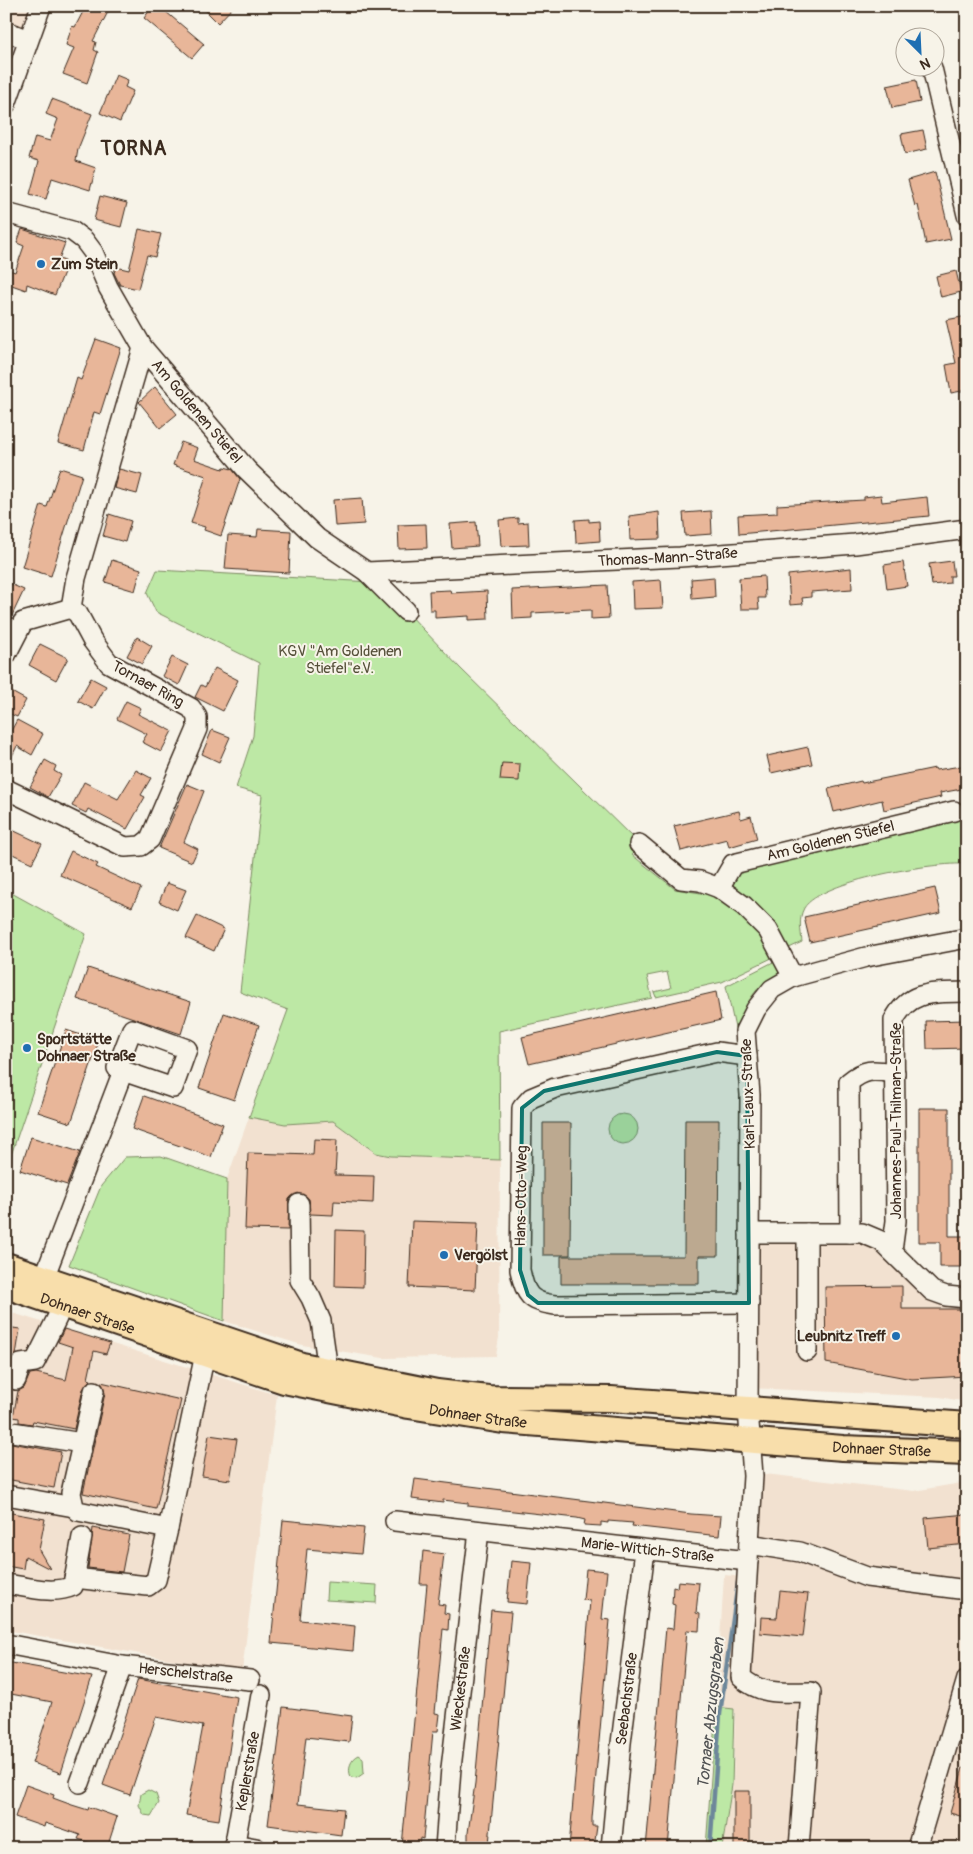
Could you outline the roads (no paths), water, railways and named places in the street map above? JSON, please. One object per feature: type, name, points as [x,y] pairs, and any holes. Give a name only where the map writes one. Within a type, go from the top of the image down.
[{"type":"main road","name":"Dohnaer Straße","points":[[6,1265],[302,1365],[437,1392],[488,1398],[611,1399],[748,1409],[800,1415],[967,1425]]},
{"type":"main road","name":"Dohnaer Straße","points":[[6,1286],[284,1381],[409,1406],[503,1421],[751,1439],[844,1448],[967,1453]]},
{"type":"street","points":[[6,104],[41,6]]},
{"type":"street","points":[[6,31],[26,44]]},
{"type":"street","points":[[934,78],[967,215]]},
{"type":"street","name":"Am Goldenen Stiefel","points":[[6,213],[72,231],[84,240],[93,252],[108,287],[143,348],[247,470],[317,538],[367,572],[406,611]]},
{"type":"street","points":[[6,655],[22,622],[71,608],[76,578],[143,348]]},
{"type":"street","name":"Thomas-Mann-Straße","points":[[367,572],[680,557],[855,544],[967,530]]},
{"type":"street","name":"Tornaer Ring","points":[[6,789],[126,847],[141,846],[150,838],[197,729],[197,717],[191,708],[109,663],[92,640],[78,614],[71,608]]},
{"type":"street","name":"Am Goldenen Stiefel","points":[[719,888],[733,864],[954,811]]},
{"type":"street","points":[[640,844],[681,879],[700,881],[719,888],[744,906],[768,930],[793,977]]},
{"type":"street","name":"Karl-Laux-Straße","points":[[748,1409],[750,1096],[746,1031],[756,1009],[772,988],[793,977],[900,950],[967,938]]},
{"type":"street","name":"Johannes-Paul-Thilman-Straße","points":[[892,1251],[896,1221],[894,1020],[901,1008],[913,997],[967,992]]},
{"type":"street","name":"Hans-Otto-Weg","points":[[747,1056],[716,1052],[544,1091],[531,1098],[522,1108],[520,1270],[528,1295],[538,1303],[712,1312],[749,1303]]},
{"type":"street","points":[[850,1233],[848,1082],[861,1072],[873,1070],[895,1073]]},
{"type":"street","points":[[44,1278],[123,1071]]},
{"type":"street","points":[[299,1204],[298,1259],[300,1280],[312,1298],[321,1321],[328,1370]]},
{"type":"street","points":[[749,1233],[862,1233],[881,1242],[892,1251],[932,1291],[946,1296],[967,1298]]},
{"type":"street","points":[[807,1233],[807,1352]]},
{"type":"street","points":[[16,1380],[22,1364],[35,1362],[57,1318],[61,1305]]},
{"type":"street","points":[[74,1578],[148,1586],[156,1580],[205,1354]]},
{"type":"street","points":[[74,1507],[71,1493],[94,1391]]},
{"type":"street","points":[[748,1409],[753,1476],[741,1677],[749,1685],[762,1691],[811,1692],[799,1848]]},
{"type":"street","points":[[6,1431],[82,1443]]},
{"type":"street","points":[[6,1495],[74,1507],[78,1511],[168,1529]]},
{"type":"street","name":"Marie-Wittich-Straße","points":[[395,1521],[645,1550],[800,1552],[867,1577],[967,1590]]},
{"type":"street","name":"Wieckestraße","points":[[446,1848],[451,1768],[479,1530]]},
{"type":"street","points":[[6,1584],[64,1590],[73,1586],[82,1537]]},
{"type":"street","name":"Seebachstraße","points":[[611,1848],[621,1743],[645,1550]]},
{"type":"street","name":"Herschelstraße","points":[[6,1644],[255,1688]]},
{"type":"street","name":"Herschelstraße","points":[[80,1783],[122,1666]]},
{"type":"street","points":[[917,1848],[967,1679]]},
{"type":"street","name":"Keplerstraße","points":[[234,1846],[255,1688]]},
{"type":"street","points":[[234,1846],[256,1848]]},
{"type":"waterway","name":"Tornaer Abzugsgraben","points":[[710,1848],[720,1714],[738,1582]]},
{"type":"place","name":"Zum Stein","points":[[41,264]]},
{"type":"place","name":"Sportstätte Dohnaer Straße","points":[[27,1048]]},
{"type":"place","name":"Vergölst","points":[[444,1255]]},
{"type":"place","name":"Leubnitz Treff","points":[[896,1336]]},
{"type":"district","name":"TORNA","points":[[134,148]]},
{"type":"park label","name":"KGV \"Am Goldenen Stiefel\"e.V.","points":[[340,660]]}]
